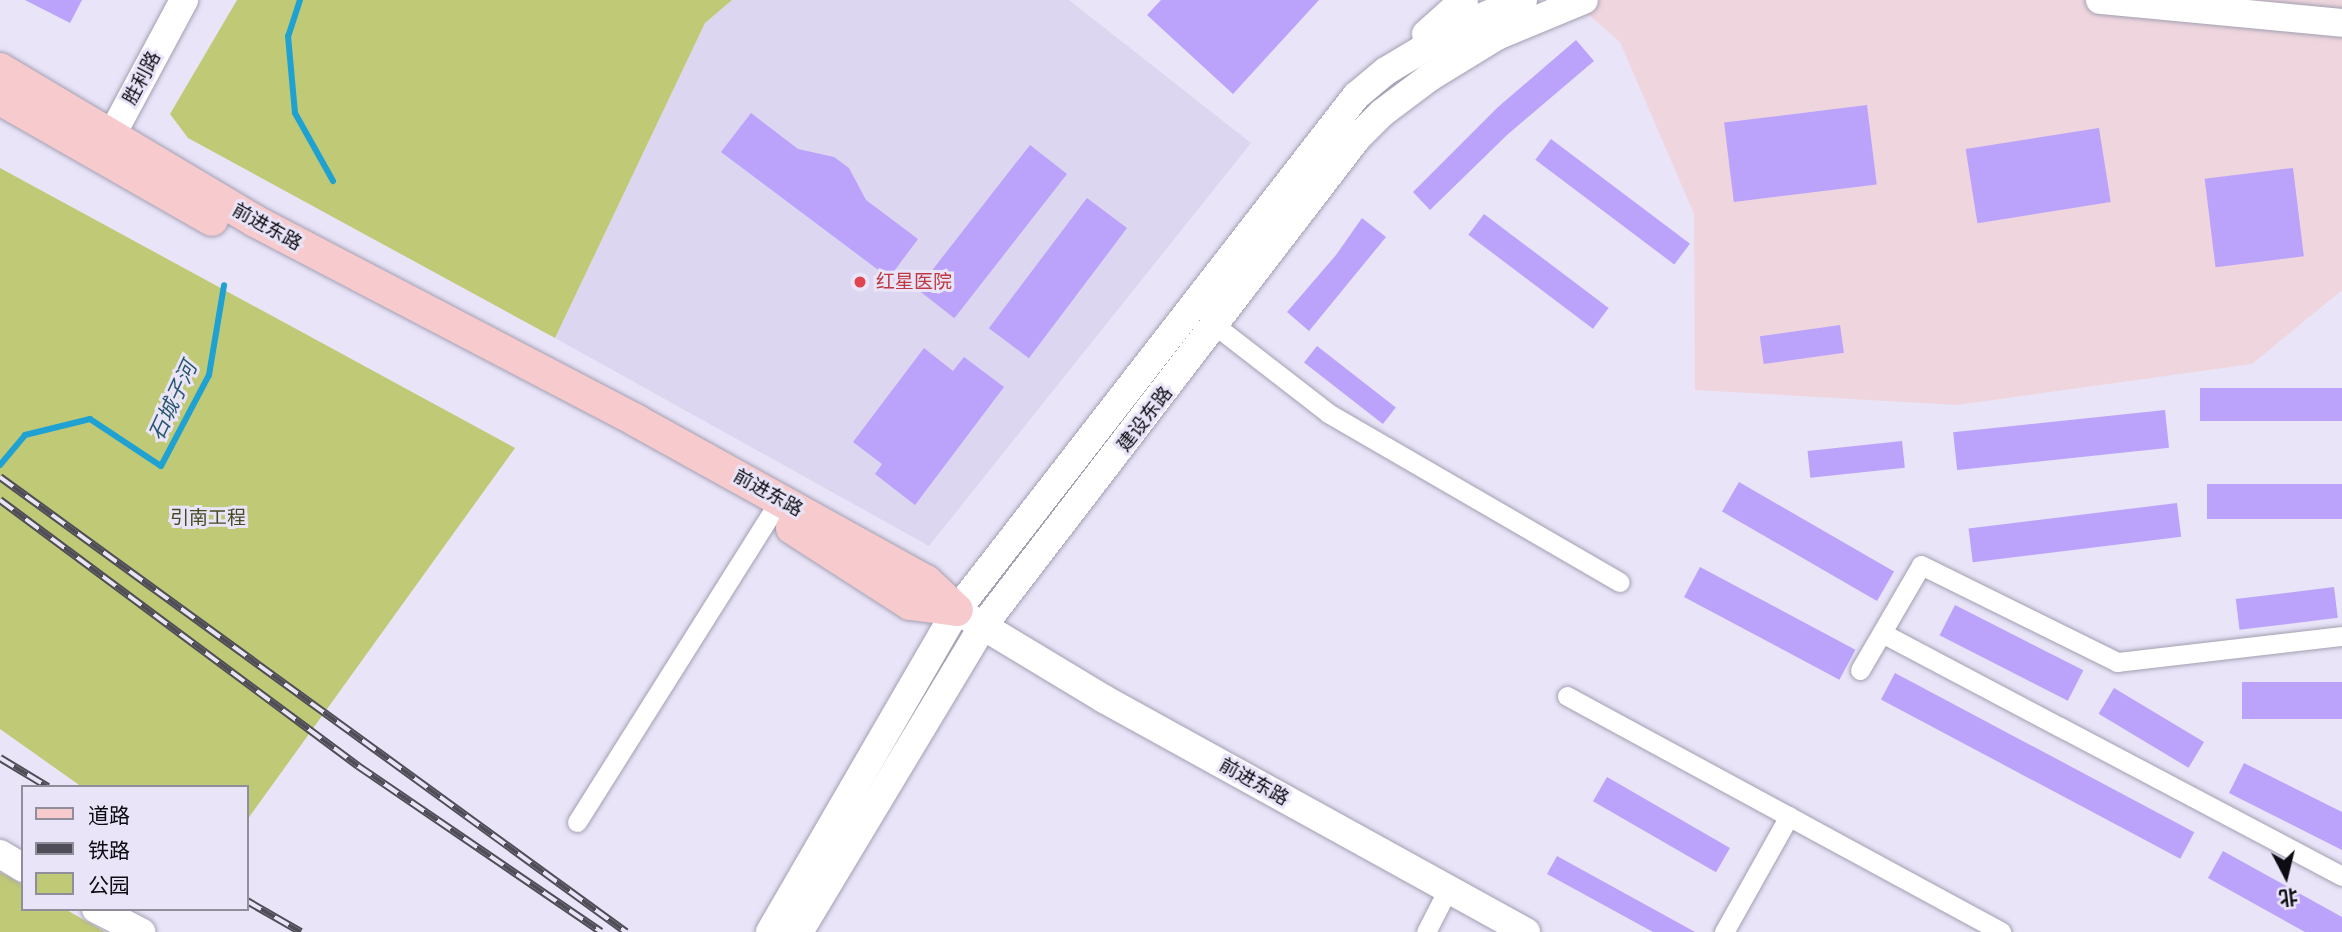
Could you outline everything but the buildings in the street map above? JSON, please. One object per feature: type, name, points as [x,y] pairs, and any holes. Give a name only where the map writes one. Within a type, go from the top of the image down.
[{"type":"main road","name":"胜利路","points":[[106,145],[184,0]]},
{"type":"main road","points":[[1386,71],[1464,0]]},
{"type":"main road","name":"建设东路","points":[[799,932],[970,618],[1356,96],[1386,71],[1463,25],[1523,0]]},
{"type":"main road","name":"建设东路","points":[[970,618],[1216,326],[1357,138],[1382,113],[1497,36],[1584,0]]},
{"type":"main road","points":[[2100,0],[2342,23]]},
{"type":"main road","name":"前进东路","points":[[0,69],[106,145],[638,421],[926,580],[970,618],[1104,699],[1526,932]]},
{"type":"main road","points":[[0,99],[106,145],[248,241],[456,343],[657,448],[770,515],[910,604],[970,618],[770,932]]},
{"type":"main road","points":[[0,854],[21,866]]},
{"type":"main road","points":[[100,911],[141,932]]},
{"type":"street","points":[[1216,326],[1328,413],[1620,582]]},
{"type":"street","points":[[577,822],[770,515]]},
{"type":"street","points":[[1860,670],[1921,565],[2117,662],[2342,636]]},
{"type":"street","points":[[1882,633],[2342,876]]},
{"type":"street","points":[[1567,695],[2001,932]]},
{"type":"street","points":[[1724,932],[1789,816]]},
{"type":"street","points":[[1426,932],[1448,889]]},
{"type":"shaded area","name":"红星医院","points":[[732,0],[1069,0],[1251,143],[929,546],[555,338],[705,23]]},
{"type":"shaded area","points":[[1572,0],[2342,0],[2342,290],[2252,364],[1957,405],[1695,390],[1694,214],[1620,42]]},
{"type":"green space","points":[[237,0],[732,0],[705,23],[555,338],[188,138],[170,114]]},
{"type":"green space","name":"引南工程","points":[[0,168],[515,448],[248,819],[248,785],[79,785],[0,729]]},
{"type":"green space","points":[[0,872],[21,884],[21,911],[68,911],[105,932],[0,932]]},
{"type":"waterway","name":"石城子河","points":[[300,0],[288,36],[295,113],[333,181]]},
{"type":"waterway","name":"石城子河","points":[[0,465],[25,435],[90,419],[161,466],[209,375],[224,285]]},
{"type":"railway","points":[[0,477],[626,932]]},
{"type":"railway","points":[[0,500],[358,766],[601,932]]},
{"type":"railway","points":[[0,758],[45,785]]},
{"type":"railway","points":[[248,902],[301,932]]},
{"type":"place","name":"红星医院","points":[[860,282]]}]
